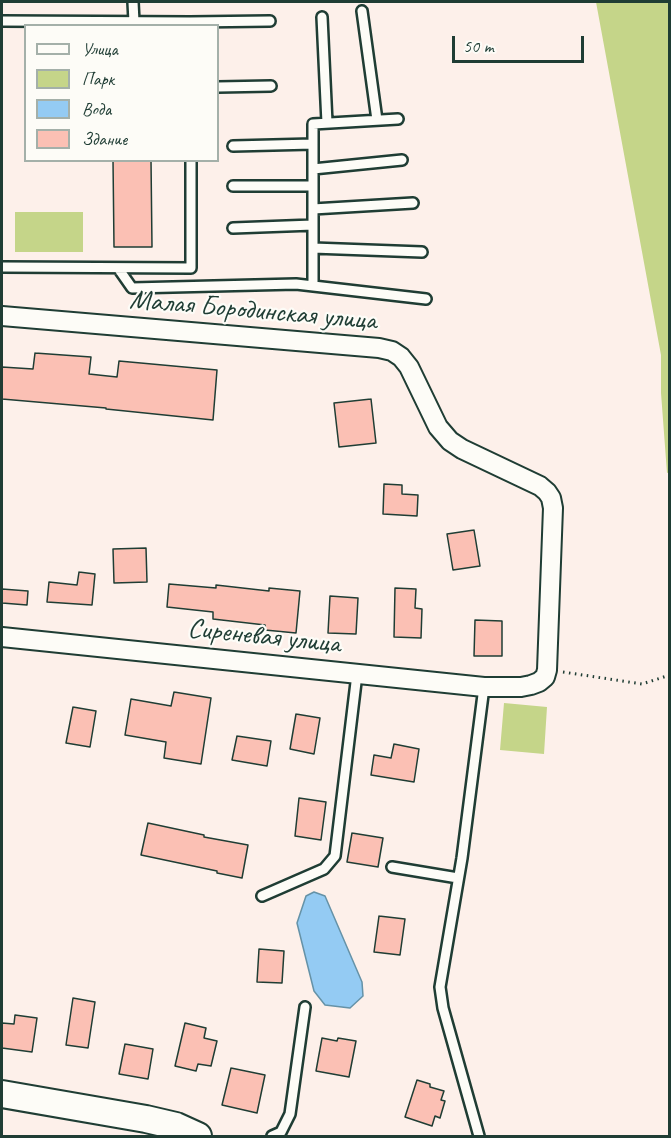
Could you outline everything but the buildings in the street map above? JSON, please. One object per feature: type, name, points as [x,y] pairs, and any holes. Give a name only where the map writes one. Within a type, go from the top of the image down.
[{"type":"street","name":"Малая Бородинская улица","points":[[2,316],[379,348],[392,351],[409,367],[438,427],[450,441],[462,449],[531,480],[551,498],[553,508],[547,670]]},
{"type":"street","name":"Сиреневая улица","points":[[2,637],[484,687],[521,687],[539,682],[547,670]]},
{"type":"street","points":[[2,1094],[146,1119],[176,1126],[198,1137]]},
{"type":"lane","points":[[133,2],[134,22]]},
{"type":"lane","points":[[362,11],[377,120]]},
{"type":"lane","points":[[322,17],[327,123]]},
{"type":"lane","points":[[2,21],[190,24],[270,21]]},
{"type":"lane","points":[[219,87],[271,86]]},
{"type":"lane","points":[[313,286],[313,124],[398,119]]},
{"type":"lane","points":[[232,146],[313,144]]},
{"type":"lane","points":[[313,169],[402,160]]},
{"type":"lane","points":[[2,267],[191,268],[191,162]]},
{"type":"lane","points":[[233,186],[313,186]]},
{"type":"lane","points":[[313,209],[413,203]]},
{"type":"lane","points":[[232,228],[313,225]]},
{"type":"lane","points":[[313,248],[422,252]]},
{"type":"lane","points":[[118,268],[132,288],[296,284],[426,299]]},
{"type":"lane","points":[[262,896],[324,869],[335,856],[357,674]]},
{"type":"lane","points":[[479,1137],[443,1008],[440,987],[458,878],[484,687]]},
{"type":"lane","points":[[392,867],[458,878]]},
{"type":"lane","points":[[272,1137],[281,1132],[290,1114],[305,1007]]},
{"type":"path","points":[[547,670],[642,684],[669,675]]},
{"type":"green space","points":[[596,2],[669,2],[670,472],[667,473],[661,393],[661,355]]},
{"type":"green space","points":[[15,212],[83,212],[83,252],[15,252]]},
{"type":"green space","points":[[504,703],[547,707],[544,754],[500,750]]},
{"type":"water","points":[[314,892],[325,896],[362,982],[363,996],[350,1008],[325,1005],[314,991],[297,923],[306,896]]}]
